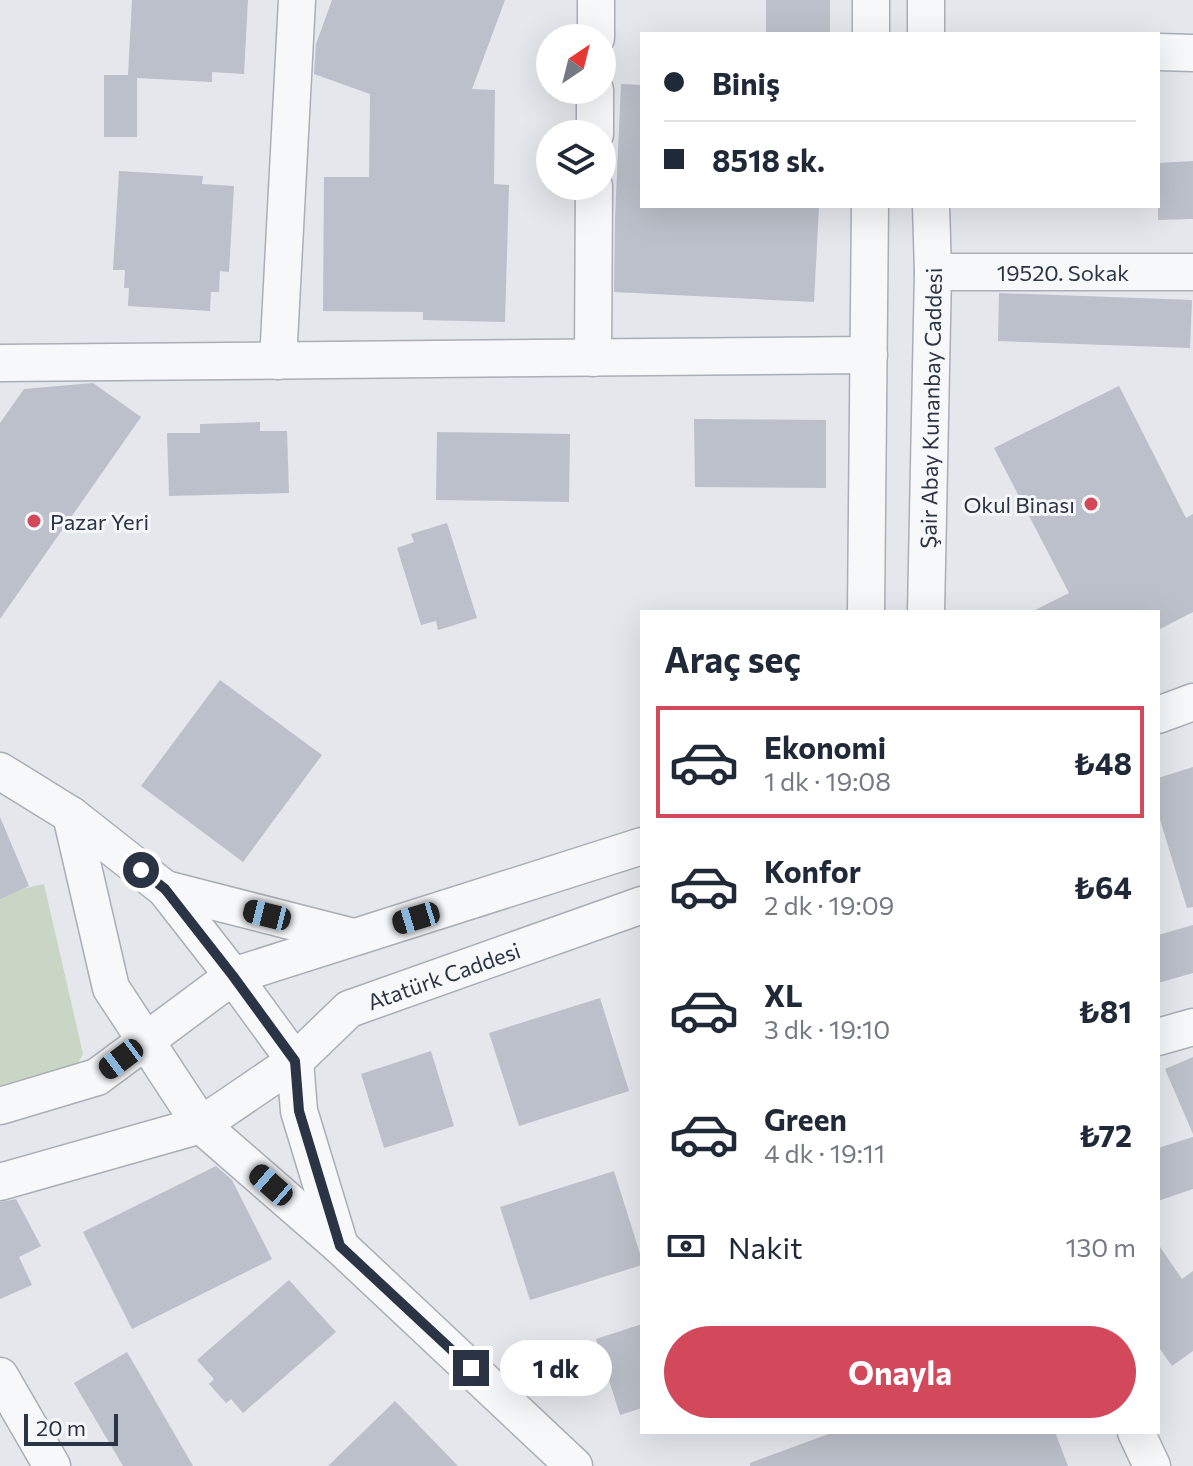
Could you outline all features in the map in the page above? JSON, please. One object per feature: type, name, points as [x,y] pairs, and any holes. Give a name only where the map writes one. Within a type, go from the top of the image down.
[{"type":"street","points":[[278,361],[297,0]]},
{"type":"street","points":[[596,0],[596,24]]},
{"type":"street","points":[[871,0],[871,32]]},
{"type":"street","points":[[926,0],[926,32]]},
{"type":"street","points":[[1160,52],[1193,53]]},
{"type":"street","points":[[593,358],[594,200]]},
{"type":"street","points":[[866,610],[870,208]]},
{"type":"street","name":"Şair Abay Kunanbay Caddesi","points":[[926,610],[933,272],[931,208]]},
{"type":"street","name":"19520. Sokak","points":[[933,272],[1193,272]]},
{"type":"street","points":[[0,363],[869,355]]},
{"type":"street","points":[[1160,714],[1193,702]]},
{"type":"street","points":[[0,771],[71,815],[165,889],[295,1061],[299,1111],[340,1246]]},
{"type":"street","points":[[71,815],[111,988],[201,1125],[340,1246],[558,1460]]},
{"type":"street","points":[[0,1106],[97,1077],[233,976],[640,847]]},
{"type":"street","points":[[165,889],[355,937]]},
{"type":"street","name":"Atatürk Caddesi","points":[[0,1182],[201,1125],[295,1061],[349,1009],[640,906]]},
{"type":"street","points":[[1160,1036],[1193,1027]]},
{"type":"street","points":[[0,1376],[52,1466]]},
{"type":"street","points":[[1137,1434],[1152,1466]]},
{"type":"green space","points":[[44,884],[83,1054],[77,1065],[0,1088],[0,894]]},
{"type":"building","points":[[132,0],[248,0],[244,74],[212,72],[212,82],[137,78],[137,137],[104,137],[104,75],[128,75]]},
{"type":"building","points":[[332,0],[505,0],[472,89],[495,90],[494,184],[509,185],[505,322],[423,320],[423,312],[323,311],[324,177],[369,177],[370,94],[314,74],[316,44]]},
{"type":"building","points":[[766,0],[830,0],[830,32],[766,32]]},
{"type":"building","points":[[621,84],[640,85],[640,208],[819,208],[814,302],[614,292]]},
{"type":"building","points":[[1193,161],[1193,219],[1158,220],[1160,163]]},
{"type":"building","points":[[119,171],[203,176],[202,184],[234,186],[229,272],[220,271],[219,292],[211,292],[210,311],[128,306],[129,288],[124,288],[125,270],[113,270]]},
{"type":"building","points":[[999,293],[1192,300],[1190,348],[998,341]]},
{"type":"building","name":"Pazar Yeri","points":[[93,383],[141,417],[0,619],[0,423],[24,389]]},
{"type":"building","name":"Okul Binası","points":[[1119,386],[1186,518],[1193,514],[1193,612],[1160,629],[1160,610],[1035,610],[1069,593],[994,448]]},
{"type":"building","points":[[694,419],[826,420],[826,488],[695,487]]},
{"type":"building","points":[[260,422],[260,431],[287,431],[289,493],[169,496],[167,433],[200,433],[200,424]]},
{"type":"building","points":[[437,432],[570,434],[569,502],[436,500]]},
{"type":"building","points":[[447,523],[477,618],[438,630],[436,621],[421,625],[397,548],[414,542],[411,534]]},
{"type":"building","points":[[220,680],[322,755],[243,862],[141,786]]},
{"type":"building","points":[[1193,767],[1193,907],[1187,908],[1160,820],[1160,777]]},
{"type":"building","points":[[0,817],[29,886],[0,899]]},
{"type":"building","points":[[1193,925],[1193,973],[1160,982],[1160,934]]},
{"type":"building","points":[[600,998],[629,1091],[519,1126],[489,1033]]},
{"type":"building","points":[[431,1051],[454,1126],[384,1148],[361,1074]]},
{"type":"building","points":[[1193,1057],[1193,1134],[1165,1069]]},
{"type":"building","points":[[1193,1137],[1193,1189],[1160,1200],[1160,1147]]},
{"type":"building","points":[[216,1166],[232,1180],[272,1259],[132,1329],[83,1232]]},
{"type":"building","points":[[614,1171],[640,1254],[640,1266],[530,1300],[500,1207]]},
{"type":"building","points":[[16,1199],[41,1246],[19,1257],[32,1285],[0,1299],[0,1202]]},
{"type":"building","points":[[1160,1247],[1182,1279],[1193,1271],[1193,1351],[1172,1366],[1160,1349]]},
{"type":"building","points":[[289,1280],[336,1332],[243,1413],[231,1399],[226,1403],[209,1384],[214,1379],[197,1360]]},
{"type":"building","points":[[640,1325],[640,1409],[620,1415],[596,1339]]},
{"type":"building","points":[[127,1352],[193,1466],[123,1466],[74,1383]]},
{"type":"building","points":[[395,1401],[458,1466],[328,1466]]},
{"type":"building","points":[[829,1434],[1056,1434],[1068,1466],[750,1466],[750,1463]]},
{"type":"place","name":"Okul Binası","points":[[1091,504]]},
{"type":"place","name":"Pazar Yeri","points":[[34,521]]},
{"type":"route","points":[[141,870],[165,889],[295,1061],[299,1111],[340,1246],[471,1368]]}]
